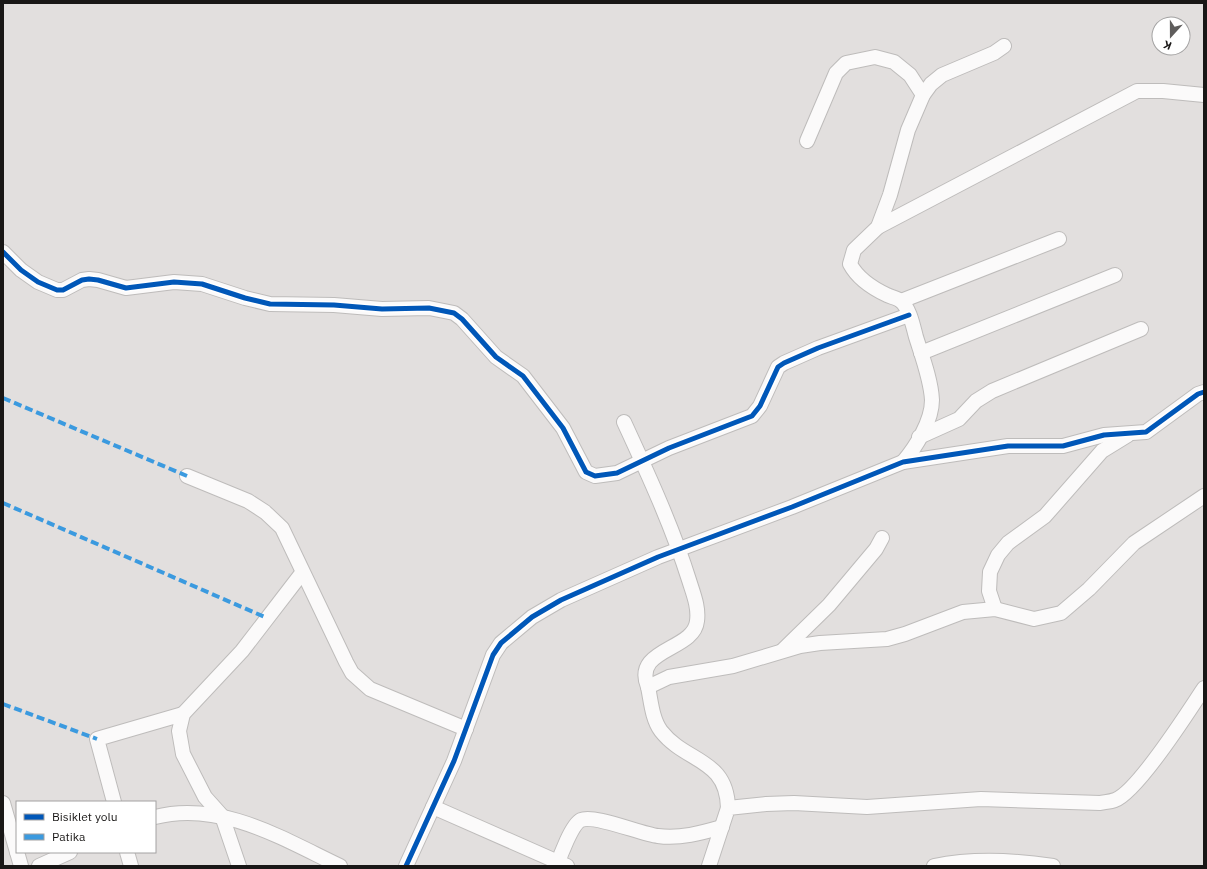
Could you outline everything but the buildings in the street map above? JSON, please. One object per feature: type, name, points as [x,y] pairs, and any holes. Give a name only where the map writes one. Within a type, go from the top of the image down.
[{"type":"street","points":[[878,227],[890,195],[908,130],[923,95],[931,84],[942,76],[994,53],[1004,46]]},
{"type":"street","points":[[807,141],[836,73],[846,63],[875,57],[894,62],[910,76],[923,95]]},
{"type":"street","points":[[903,462],[912,451],[926,425],[932,400],[921,353],[909,315],[901,301],[865,283],[854,272],[850,264],[854,250],[878,227],[1137,91],[1163,91],[1204,95]]},
{"type":"street","points":[[901,301],[1059,239]]},
{"type":"street","points":[[3,252],[21,270],[57,290],[63,290],[82,280],[89,279],[126,288],[174,282],[202,284],[245,298],[270,304],[334,305],[368,309],[442,309],[454,313],[462,319],[488,349],[523,376],[563,428],[586,472],[596,476],[617,473],[669,448],[752,416],[760,406],[778,367],[784,363],[818,348],[909,315]]},
{"type":"street","points":[[921,353],[1115,275]]},
{"type":"street","points":[[919,437],[959,419],[976,401],[992,391],[1141,329]]},
{"type":"street","points":[[406,866],[454,761],[493,655],[502,643],[532,617],[561,600],[679,549],[792,507],[903,462],[1008,446],[1063,446],[1104,434],[1130,434],[1146,432],[1198,394],[1204,392]]},
{"type":"street","points":[[624,422],[679,549],[697,608],[698,623],[693,631],[682,641],[653,659],[646,668],[644,677],[648,687],[652,711],[660,730],[672,742],[705,764],[721,778],[728,793],[728,808],[709,866]]},
{"type":"street","points":[[995,609],[989,591],[990,572],[998,555],[1008,543],[1046,516],[1102,451],[1130,434]]},
{"type":"street","points":[[186,476],[248,501],[265,512],[282,528],[346,662],[352,673],[361,682],[381,695],[466,729]]},
{"type":"street","points":[[648,687],[669,677],[733,666],[783,650],[820,643],[887,639],[964,612],[995,609],[1034,619],[1061,613],[1089,588],[1134,543],[1204,496]]},
{"type":"street","points":[[783,650],[829,605],[876,549],[882,538]]},
{"type":"street","points":[[114,801],[97,739],[183,714],[242,651],[302,572]]},
{"type":"street","points":[[728,808],[794,803],[867,807],[981,799],[1100,803],[1116,800],[1141,776],[1180,724],[1204,688]]},
{"type":"street","points":[[183,714],[180,731],[183,754],[205,797],[222,816],[239,866]]},
{"type":"street","points":[[3,803],[16,848]]},
{"type":"street","points":[[433,807],[561,865],[575,826],[580,820],[593,818],[658,836],[678,837],[722,827]]},
{"type":"street","points":[[156,817],[194,814],[222,816],[255,827],[340,866]]},
{"type":"street","points":[[17,853],[21,866]]},
{"type":"street","points":[[39,866],[68,853]]},
{"type":"street","points":[[128,853],[131,866]]},
{"type":"street","points":[[934,866],[952,862],[981,861],[1032,863],[1053,866]]},
{"type":"marked path","points":[[3,398],[187,476]]},
{"type":"marked path","points":[[3,503],[267,618]]},
{"type":"marked path","points":[[3,704],[97,739]]},
{"type":"cycle path","points":[[3,252],[21,270],[38,282],[57,290],[63,290],[82,280],[89,279],[126,288],[174,282],[202,284],[245,298],[270,304],[334,305],[382,309],[429,308],[454,313],[462,319],[496,357],[523,376],[563,428],[586,472],[595,476],[617,473],[669,448],[752,416],[760,406],[778,367],[784,363],[818,348],[909,315]]},
{"type":"cycle path","points":[[406,866],[454,761],[493,655],[501,643],[532,617],[561,600],[658,557],[792,507],[903,462],[1008,446],[1063,446],[1104,435],[1146,432],[1198,394],[1204,392]]}]
